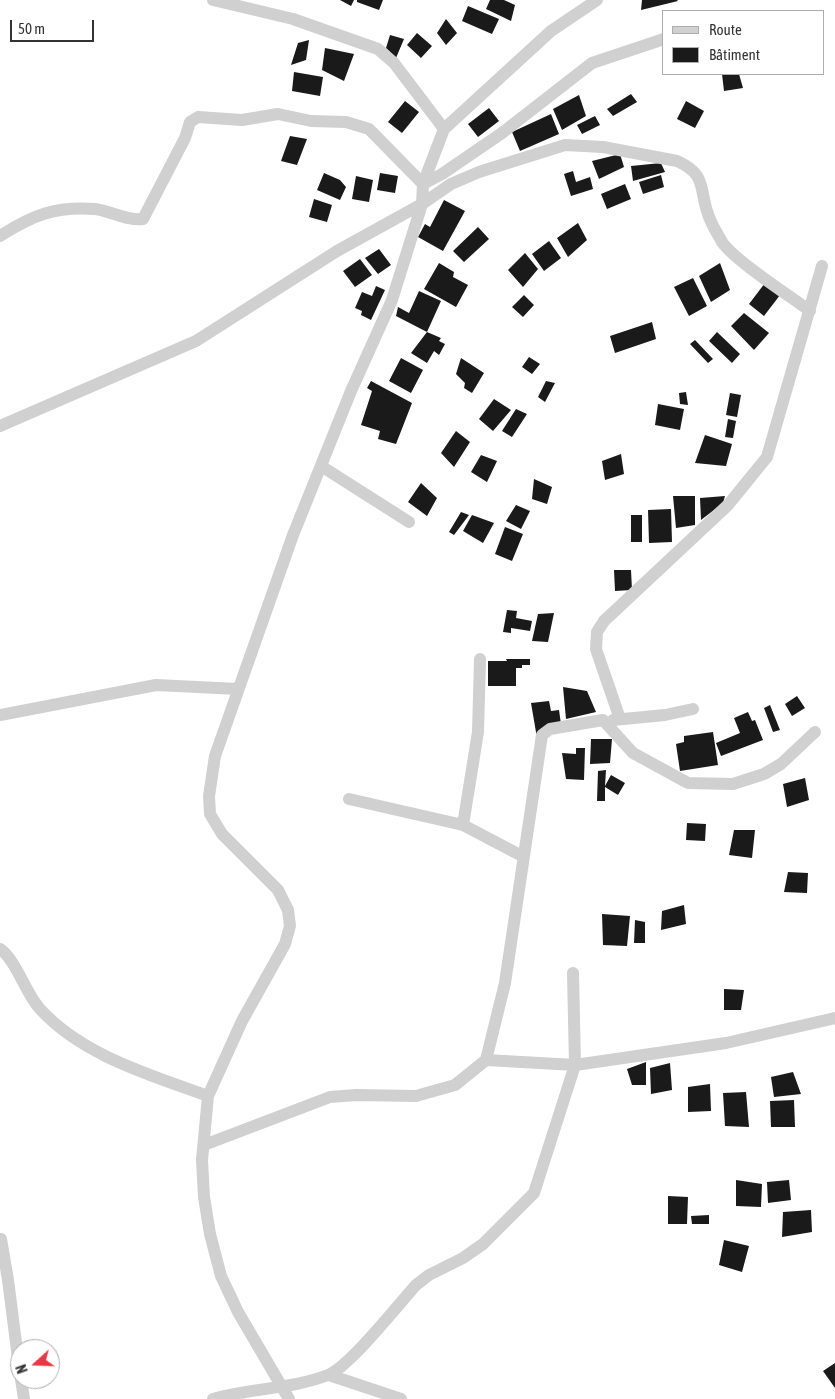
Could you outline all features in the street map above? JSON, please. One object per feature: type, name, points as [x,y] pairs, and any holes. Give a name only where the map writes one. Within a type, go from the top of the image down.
[{"type":"street","points":[[213,0],[292,19],[378,49],[394,63],[444,129]]},
{"type":"street","points":[[289,1399],[238,1312],[221,1276],[210,1234],[204,1197],[204,1145],[208,1096],[242,1021],[285,944],[290,926],[288,910],[278,890],[222,834],[210,814],[209,796],[215,756],[293,535],[351,391],[392,300],[422,204],[423,184],[444,129],[551,31],[597,0]]},
{"type":"street","points":[[423,184],[442,174],[502,133],[592,64],[662,40]]},
{"type":"street","points":[[0,236],[24,221],[45,212],[95,209],[135,220],[144,219],[181,146],[190,122],[198,117],[242,120],[278,114],[311,122],[346,122],[361,126],[369,129],[423,184]]},
{"type":"street","points":[[0,426],[196,341],[337,251],[422,204],[451,184],[472,175],[565,145],[603,147],[677,161],[687,166],[697,175],[705,197],[707,213],[723,244],[810,311]]},
{"type":"street","points":[[620,719],[596,649],[597,632],[604,621],[728,505],[767,457],[822,266]]},
{"type":"street","points":[[321,466],[409,522]]},
{"type":"street","points":[[463,825],[478,732],[480,659]]},
{"type":"street","points":[[0,715],[156,685],[238,689]]},
{"type":"street","points":[[204,1145],[330,1097],[356,1095],[416,1096],[455,1085],[486,1060],[505,983],[515,921],[522,856],[542,735],[550,729],[602,720],[665,715],[693,709]]},
{"type":"street","points":[[602,720],[633,753],[688,783],[733,784],[764,774],[781,764],[815,732]]},
{"type":"street","points":[[348,799],[463,825],[522,856]]},
{"type":"street","points":[[0,949],[39,1008],[56,1024],[86,1045],[124,1064],[208,1096]]},
{"type":"street","points":[[213,1399],[239,1391],[280,1386],[329,1374],[344,1364],[416,1285],[429,1275],[463,1258],[482,1244],[534,1193],[575,1065],[574,972]]},
{"type":"street","points":[[486,1060],[575,1065],[726,1043],[835,1018]]},
{"type":"street","points":[[1,1239],[16,1339]]},
{"type":"street","points":[[329,1374],[401,1399]]},
{"type":"building","points":[[340,0],[354,0],[351,6]]},
{"type":"building","points":[[357,0],[383,0],[379,10],[357,2]]},
{"type":"building","points":[[490,0],[504,0],[515,5],[511,21],[486,9]]},
{"type":"building","points":[[642,0],[677,0],[678,1],[641,10]]},
{"type":"building","points":[[468,6],[499,19],[492,34],[462,21]]},
{"type":"building","points":[[446,19],[457,33],[446,45],[437,33]]},
{"type":"building","points":[[417,33],[432,46],[421,58],[407,45]]},
{"type":"building","points":[[390,35],[404,39],[396,58],[386,48]]},
{"type":"building","points":[[309,40],[306,60],[291,65],[298,43]]},
{"type":"building","points":[[325,48],[354,54],[344,81],[322,70]]},
{"type":"building","points":[[294,72],[323,77],[320,96],[292,91]]},
{"type":"building","points":[[722,75],[739,75],[743,88],[724,91]]},
{"type":"building","points":[[631,94],[637,102],[613,116],[607,109]]},
{"type":"building","points":[[579,95],[586,116],[562,130],[553,109]]},
{"type":"building","points":[[405,101],[419,112],[402,133],[388,122]]},
{"type":"building","points":[[686,101],[704,111],[695,128],[677,119]]},
{"type":"building","points":[[489,108],[499,121],[478,137],[468,124]]},
{"type":"building","points":[[551,114],[559,134],[520,151],[512,132]]},
{"type":"building","points":[[595,116],[600,125],[582,134],[577,125]]},
{"type":"building","points":[[290,136],[307,139],[297,165],[281,161]]},
{"type":"building","points":[[620,154],[624,167],[599,179],[592,161]]},
{"type":"building","points":[[661,163],[665,172],[633,181],[631,166]]},
{"type":"building","points":[[573,171],[576,182],[590,177],[593,189],[571,196],[564,174]]},
{"type":"building","points":[[324,173],[340,180],[346,187],[340,200],[317,190]]},
{"type":"building","points":[[380,173],[398,176],[395,193],[377,190]]},
{"type":"building","points":[[661,175],[664,187],[643,194],[639,182]]},
{"type":"building","points":[[356,176],[373,180],[369,202],[352,199]]},
{"type":"building","points":[[625,184],[631,199],[607,209],[601,194]]},
{"type":"building","points":[[314,199],[332,205],[327,222],[309,217]]},
{"type":"building","points":[[444,200],[465,211],[443,251],[418,237],[425,224],[430,227]]},
{"type":"building","points":[[578,223],[587,240],[568,257],[557,238]]},
{"type":"building","points":[[478,227],[489,239],[464,262],[453,251]]},
{"type":"building","points":[[549,241],[561,258],[544,271],[532,254]]},
{"type":"building","points":[[379,249],[391,265],[378,274],[365,258]]},
{"type":"building","points":[[525,253],[538,269],[523,287],[508,270]]},
{"type":"building","points":[[360,259],[372,275],[355,287],[343,271]]},
{"type":"building","points":[[439,263],[454,272],[453,277],[468,285],[456,307],[424,289]]},
{"type":"building","points":[[720,263],[730,290],[711,302],[699,276]]},
{"type":"building","points":[[693,278],[707,306],[689,316],[674,287]]},
{"type":"building","points":[[765,283],[780,295],[764,316],[749,304]]},
{"type":"building","points":[[376,286],[385,290],[371,320],[361,315],[362,311],[355,308],[362,292],[372,296]]},
{"type":"building","points":[[419,291],[441,301],[427,332],[396,316],[398,307],[409,313]]},
{"type":"building","points":[[524,295],[534,305],[523,317],[512,307]]},
{"type":"building","points":[[744,313],[769,333],[754,350],[731,326]]},
{"type":"building","points":[[652,322],[656,339],[615,353],[610,336]]},
{"type":"building","points":[[427,332],[441,338],[439,341],[445,344],[439,355],[434,351],[427,363],[411,353]]},
{"type":"building","points":[[717,332],[740,354],[732,363],[709,341]]},
{"type":"building","points":[[695,340],[713,359],[708,363],[690,344]]},
{"type":"building","points":[[529,357],[540,364],[532,374],[522,367]]},
{"type":"building","points":[[401,358],[423,370],[411,393],[389,381]]},
{"type":"building","points":[[461,358],[484,373],[472,393],[464,388],[465,383],[456,374]]},
{"type":"building","points":[[371,381],[412,403],[396,444],[378,439],[380,431],[361,425],[372,391],[367,388]]},
{"type":"building","points":[[546,381],[555,383],[545,402],[538,397]]},
{"type":"building","points":[[686,392],[688,405],[680,404],[679,393]]},
{"type":"building","points":[[730,393],[741,395],[737,417],[726,415]]},
{"type":"building","points":[[494,399],[511,410],[493,431],[479,419]]},
{"type":"building","points":[[658,404],[684,409],[680,430],[655,425]]},
{"type":"building","points":[[516,409],[527,414],[512,437],[502,431]]},
{"type":"building","points":[[728,419],[736,421],[733,438],[725,437]]},
{"type":"building","points":[[456,431],[470,442],[454,467],[441,453]]},
{"type":"building","points":[[705,435],[732,444],[726,466],[695,463]]},
{"type":"building","points":[[621,454],[624,474],[605,480],[602,461]]},
{"type":"building","points":[[481,455],[497,461],[487,482],[471,472]]},
{"type":"building","points":[[534,479],[552,487],[547,504],[532,499]]},
{"type":"building","points":[[421,483],[437,498],[427,516],[408,502]]},
{"type":"building","points":[[673,496],[695,496],[695,525],[676,528]]},
{"type":"building","points":[[725,496],[723,503],[701,520],[700,498]]},
{"type":"building","points":[[516,505],[530,511],[521,529],[506,521]]},
{"type":"building","points":[[671,509],[672,542],[649,543],[648,510]]},
{"type":"building","points":[[461,512],[469,515],[454,535],[449,532]]},
{"type":"building","points":[[472,515],[494,523],[483,543],[463,531]]},
{"type":"building","points":[[631,515],[642,515],[642,542],[631,542]]},
{"type":"building","points":[[505,527],[523,534],[512,561],[495,554]]},
{"type":"building","points":[[614,570],[631,570],[632,590],[615,591]]},
{"type":"building","points":[[507,610],[517,611],[516,618],[532,621],[530,631],[511,628],[511,633],[503,632]]},
{"type":"building","points":[[554,613],[548,642],[532,641],[538,614]]},
{"type":"building","points":[[506,659],[530,659],[530,665],[522,665],[522,668],[516,668],[516,686],[488,686],[488,661],[507,661]]},
{"type":"building","points":[[563,687],[587,691],[596,712],[566,719]]},
{"type":"building","points":[[797,696],[805,708],[792,716],[785,704]]},
{"type":"building","points":[[549,701],[551,711],[559,710],[561,724],[537,738],[531,703]]},
{"type":"building","points":[[770,705],[780,730],[773,732],[764,708]]},
{"type":"building","points":[[748,712],[752,721],[755,720],[763,740],[721,756],[716,743],[740,733],[734,718]]},
{"type":"building","points":[[713,732],[718,765],[680,771],[676,744],[684,742],[684,736]]},
{"type":"building","points":[[591,739],[612,739],[610,763],[590,764]]},
{"type":"building","points":[[576,748],[585,748],[584,780],[566,779],[562,753],[576,754]]},
{"type":"building","points":[[606,770],[605,786],[611,775],[625,783],[618,795],[605,787],[605,801],[597,801],[598,771]]},
{"type":"building","points":[[805,778],[809,800],[787,807],[783,784]]},
{"type":"building","points":[[687,823],[706,824],[705,841],[686,840]]},
{"type":"building","points":[[734,830],[755,830],[752,858],[729,855]]},
{"type":"building","points":[[788,872],[808,873],[807,893],[784,892]]},
{"type":"building","points":[[684,905],[686,924],[661,930],[662,911]]},
{"type":"building","points":[[602,914],[630,916],[627,946],[603,945]]},
{"type":"building","points":[[635,920],[645,922],[645,943],[634,943]]},
{"type":"building","points":[[724,989],[744,990],[741,1010],[724,1010]]},
{"type":"building","points":[[646,1062],[646,1085],[632,1085],[627,1069]]},
{"type":"building","points":[[670,1063],[672,1090],[651,1094],[650,1068]]},
{"type":"building","points":[[793,1072],[801,1094],[774,1097],[771,1077]]},
{"type":"building","points":[[710,1084],[711,1111],[688,1112],[688,1087]]},
{"type":"building","points":[[746,1092],[749,1127],[725,1126],[723,1093]]},
{"type":"building","points":[[794,1100],[795,1127],[771,1127],[770,1101]]},
{"type":"building","points":[[736,1180],[762,1184],[761,1207],[736,1206]]},
{"type":"building","points":[[789,1180],[791,1200],[768,1203],[767,1182]]},
{"type":"building","points":[[668,1196],[688,1197],[687,1224],[668,1224]]},
{"type":"building","points":[[811,1210],[812,1232],[782,1237],[783,1212]]},
{"type":"building","points":[[709,1215],[709,1224],[692,1224],[691,1216]]},
{"type":"building","points":[[724,1240],[749,1246],[742,1272],[719,1265]]},
{"type":"building","points":[[835,1363],[835,1388],[823,1371]]}]
